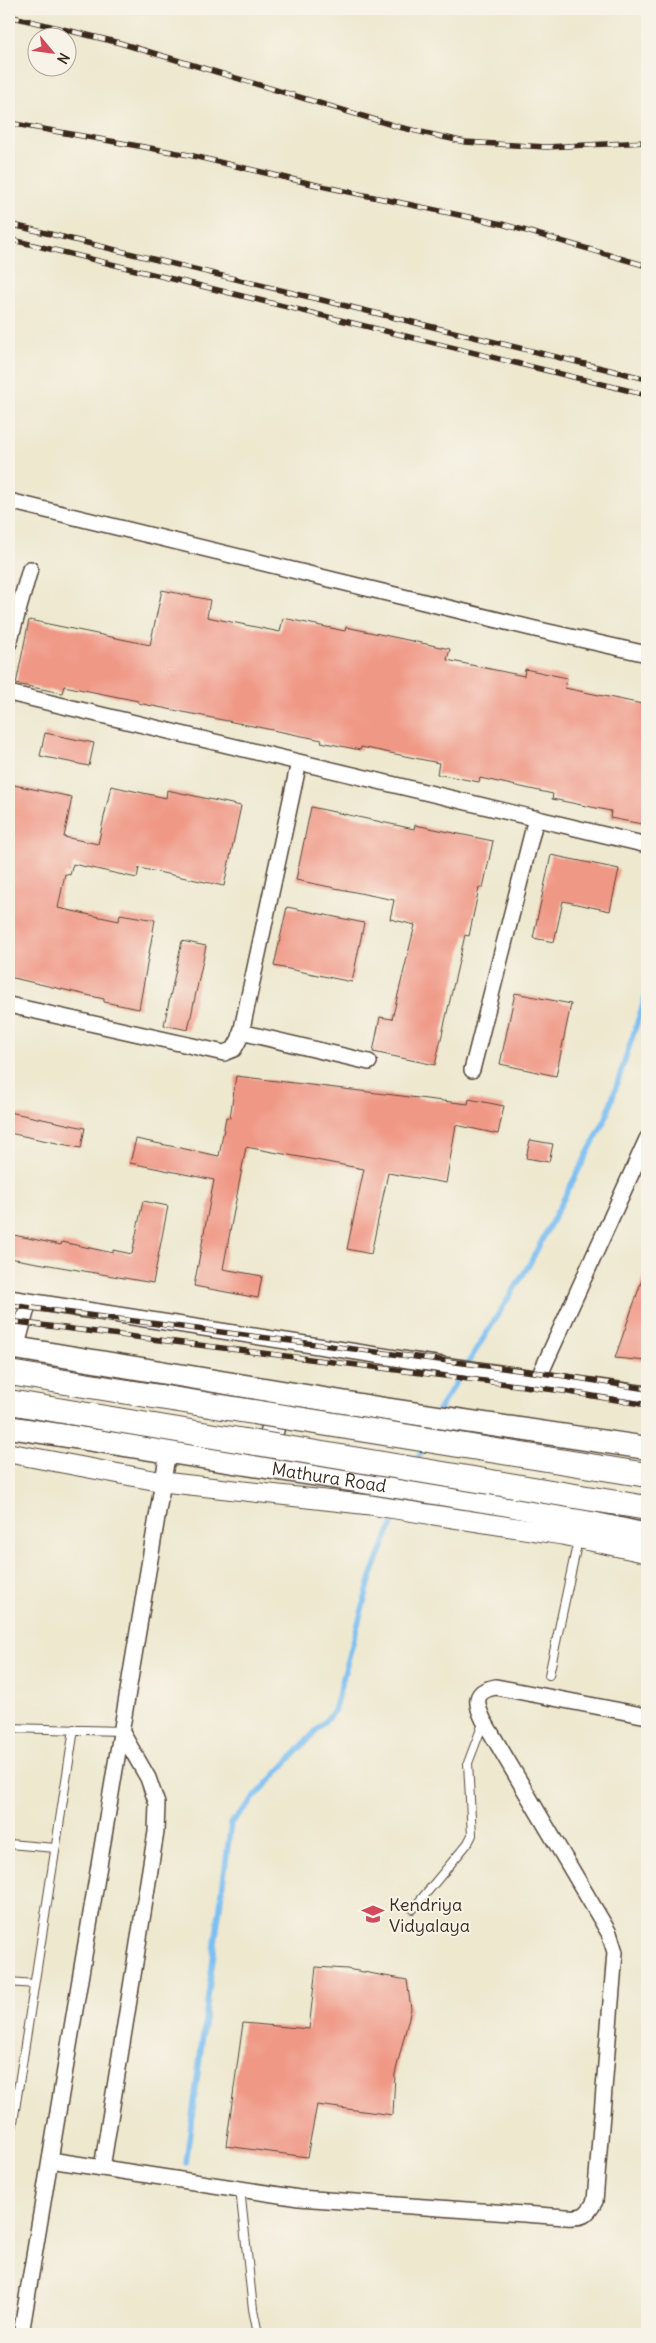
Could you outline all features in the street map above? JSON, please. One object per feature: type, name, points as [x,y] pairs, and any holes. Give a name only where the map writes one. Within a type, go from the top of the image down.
[{"type":"highway","points":[[9,1372],[647,1475]]},
{"type":"highway","name":"Mathura Road","points":[[9,1402],[647,1508]]},
{"type":"main road","points":[[9,1372],[12,1348],[281,1392],[647,1448]]},
{"type":"main road","points":[[264,1466],[281,1392]]},
{"type":"main road","name":"Mathura Road","points":[[9,1427],[168,1450],[514,1506],[647,1535]]},
{"type":"street","points":[[9,501],[535,629],[647,654]]},
{"type":"street","points":[[9,643],[30,569]]},
{"type":"street","points":[[9,693],[647,845]]},
{"type":"street","points":[[9,1005],[224,1052],[234,1049],[241,1032],[299,762]]},
{"type":"street","points":[[472,1070],[536,818]]},
{"type":"street","points":[[241,1032],[369,1062]]},
{"type":"street","points":[[538,1379],[647,1139]]},
{"type":"street","points":[[9,1298],[461,1368],[647,1394]]},
{"type":"street","points":[[12,1348],[29,1301]]},
{"type":"street","points":[[25,2331],[50,2160],[168,1450]]},
{"type":"street","points":[[9,1453],[163,1482],[370,1505],[578,1538],[647,1553]]},
{"type":"street","points":[[50,2160],[299,2198],[578,2218],[588,2213],[595,2201],[615,1952],[609,1933],[478,1709],[480,1695],[486,1689],[496,1687],[647,1716]]},
{"type":"street","points":[[102,2168],[156,1832],[157,1804],[148,1778],[121,1731]]},
{"type":"lane","points":[[549,1674],[578,1538]]},
{"type":"lane","points":[[412,1908],[468,1843],[472,1835],[468,1763],[484,1720]]},
{"type":"lane","points":[[9,1728],[121,1731]]},
{"type":"lane","points":[[9,2148],[74,1729]]},
{"type":"lane","points":[[9,1844],[55,1848]]},
{"type":"lane","points":[[9,1982],[34,1984]]},
{"type":"lane","points":[[9,2085],[18,2086]]},
{"type":"lane","points":[[240,2189],[253,2309],[258,2334]]},
{"type":"building","points":[[162,590],[210,600],[207,617],[280,632],[283,618],[345,631],[346,627],[450,649],[447,660],[524,676],[525,669],[567,678],[565,688],[647,705],[647,825],[610,818],[611,811],[552,799],[553,794],[480,778],[479,782],[437,774],[439,763],[361,747],[360,750],[321,742],[322,740],[64,686],[62,693],[16,684],[29,620],[150,645]]},
{"type":"building","points":[[45,733],[94,743],[89,766],[40,756]]},
{"type":"building","points":[[9,784],[72,797],[64,837],[98,844],[111,786],[166,798],[167,790],[241,806],[224,886],[139,868],[137,878],[73,864],[70,875],[65,874],[58,908],[119,921],[120,914],[155,920],[139,1009],[104,1002],[104,999],[9,977]]},
{"type":"building","points":[[311,807],[414,829],[415,825],[493,841],[483,888],[479,888],[469,936],[465,935],[435,1065],[373,1052],[380,1017],[392,1019],[415,925],[390,919],[394,900],[296,880]]},
{"type":"building","points":[[551,855],[619,869],[610,911],[563,901],[554,942],[533,938]]},
{"type":"building","points":[[287,907],[364,923],[352,982],[274,966]]},
{"type":"building","points":[[182,941],[206,946],[188,1030],[164,1025]]},
{"type":"building","points":[[515,993],[571,1004],[556,1076],[500,1064]]},
{"type":"building","points":[[236,1076],[468,1104],[469,1099],[504,1106],[498,1134],[456,1125],[446,1183],[388,1173],[371,1254],[347,1249],[364,1169],[246,1147],[223,1269],[262,1276],[258,1298],[194,1286],[214,1180],[130,1163],[136,1139],[219,1156],[226,1117],[230,1118]]},
{"type":"building","points":[[9,1112],[85,1128],[81,1148],[9,1133]]},
{"type":"building","points":[[530,1140],[553,1144],[549,1162],[526,1158]]},
{"type":"building","points":[[143,1201],[168,1206],[153,1283],[9,1258],[9,1234],[61,1245],[62,1242],[113,1253],[113,1250],[132,1254]]},
{"type":"building","points":[[645,1271],[647,1271],[647,1361],[615,1358]]},
{"type":"building","name":"Kendriya Vidyalaya","points":[[316,1967],[347,1969],[407,1980],[411,2009],[395,2074],[393,2115],[317,2105],[307,2157],[226,2146],[243,2023],[309,2029]]},
{"type":"waterway","points":[[438,1411],[529,1265],[606,1118],[647,992]]},
{"type":"waterway","points":[[416,1464],[424,1444]]},
{"type":"waterway","points":[[186,2163],[231,1823],[334,1711],[371,1577],[397,1512]]},
{"type":"railway","points":[[9,16],[120,43],[399,127],[465,142],[546,147],[647,142]]},
{"type":"railway","points":[[9,123],[189,155],[321,186],[502,224],[647,266]]},
{"type":"railway","points":[[9,224],[647,379]]},
{"type":"railway","points":[[9,239],[647,395]]},
{"type":"railway","points":[[9,1305],[565,1376],[647,1389]]},
{"type":"railway","points":[[9,1321],[563,1391],[647,1405]]},
{"type":"place","name":"Kendriya Vidyalaya","points":[[373,1914]]}]
